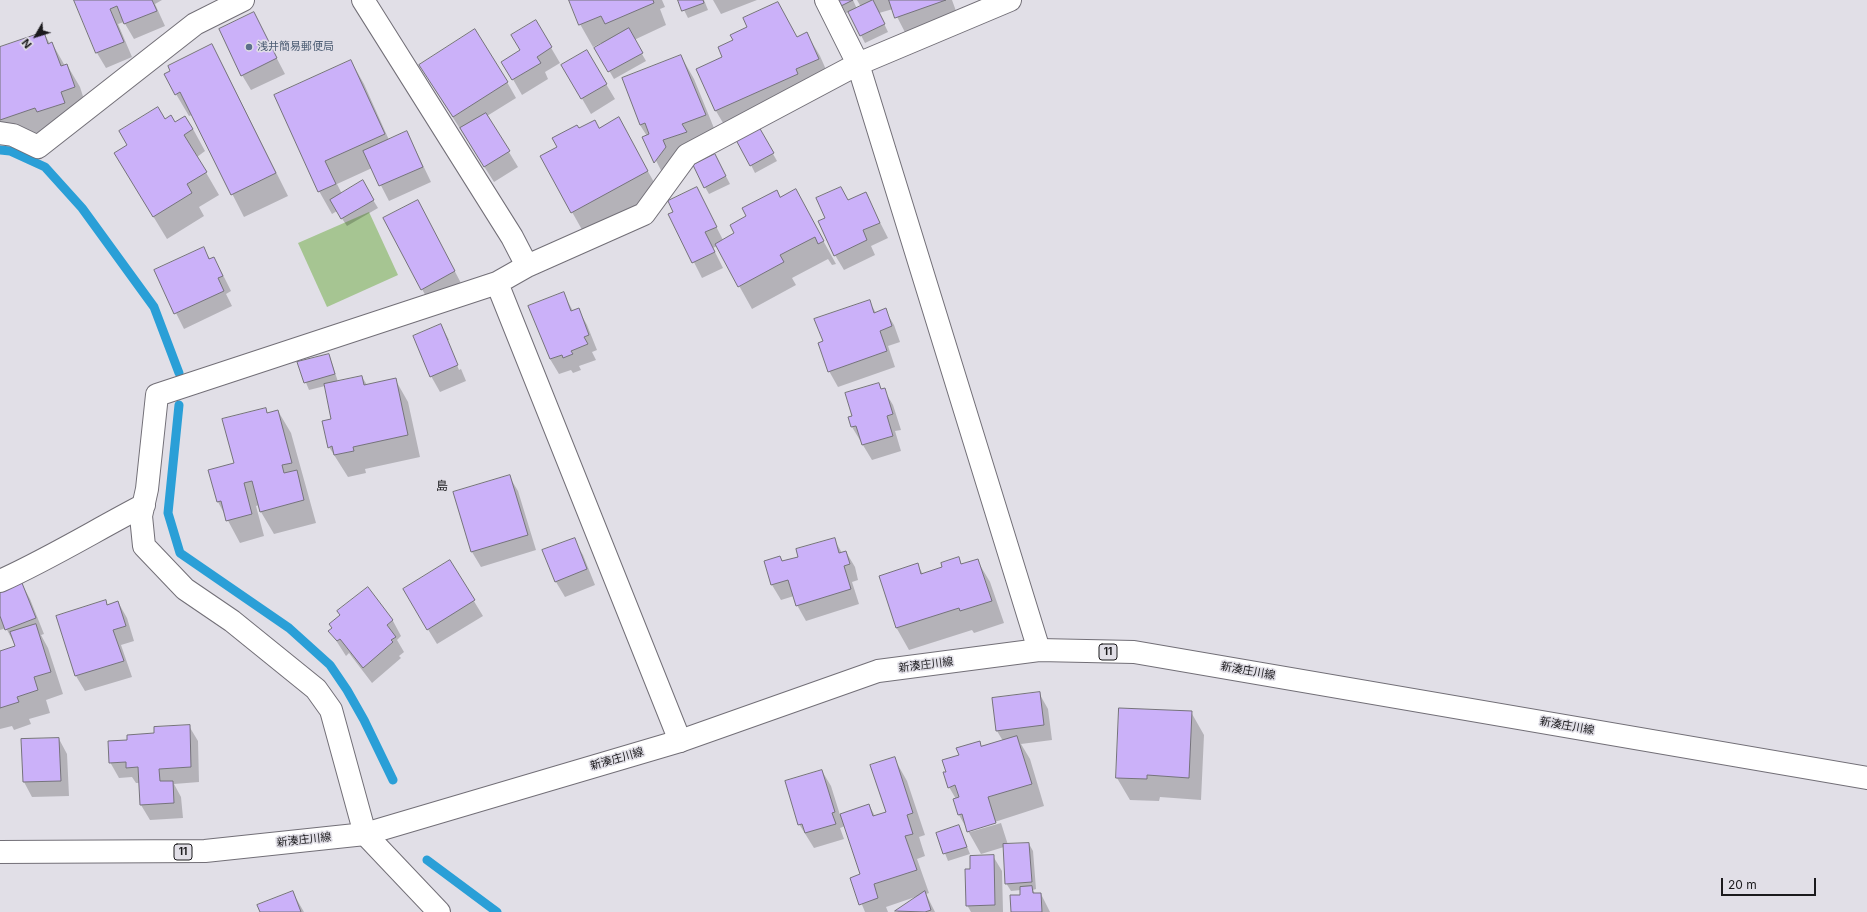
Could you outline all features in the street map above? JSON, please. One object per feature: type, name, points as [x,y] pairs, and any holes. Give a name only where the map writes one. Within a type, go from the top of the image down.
[{"type":"street","points":[[0,134],[13,135],[38,146],[195,24],[243,0]]},
{"type":"street","points":[[363,0],[512,237],[527,266]]},
{"type":"street","points":[[826,0],[858,64],[1038,650]]},
{"type":"street","points":[[439,912],[365,834],[330,710],[316,689],[232,621],[185,589],[144,546],[141,516],[147,490],[157,395],[496,283],[527,266],[644,214],[687,155],[858,64],[1010,0]]},
{"type":"street","points":[[496,283],[680,741]]},
{"type":"street","points":[[0,581],[26,569],[93,531],[144,505]]},
{"type":"street","name":"新湊庄川線","points":[[0,852],[205,851],[365,834],[680,741],[878,671],[1038,650],[1134,652],[1867,778]]},
{"type":"green space","points":[[369,212],[398,275],[327,307],[298,243]]},
{"type":"building","points":[[74,0],[152,0],[157,11],[124,24],[117,6],[110,9],[124,42],[96,53]]},
{"type":"building","points":[[569,0],[653,0],[654,3],[605,24],[601,16],[579,25]]},
{"type":"building","points":[[678,0],[703,0],[704,3],[682,11]]},
{"type":"building","points":[[838,0],[853,0],[841,6]]},
{"type":"building","points":[[873,0],[885,24],[860,36],[848,12]]},
{"type":"building","points":[[889,0],[946,0],[895,18]]},
{"type":"building","points":[[778,2],[797,37],[807,32],[819,59],[796,69],[798,74],[715,111],[696,69],[722,57],[718,47],[733,40],[730,35],[747,27],[743,18]]},
{"type":"building","points":[[254,12],[277,58],[241,76],[219,29]]},
{"type":"building","points":[[536,20],[552,47],[537,57],[541,63],[512,80],[501,62],[520,50],[511,35]]},
{"type":"building","points":[[629,28],[643,53],[608,72],[594,48]]},
{"type":"building","points":[[475,29],[508,82],[453,117],[419,65]]},
{"type":"building","points":[[44,32],[48,44],[52,42],[61,66],[67,64],[75,87],[61,92],[65,103],[37,112],[35,108],[0,120],[0,47]]},
{"type":"building","points":[[212,44],[276,173],[231,195],[180,92],[175,95],[164,74],[170,71],[168,66]]},
{"type":"building","points":[[587,50],[607,84],[581,99],[561,65]]},
{"type":"building","points":[[681,55],[706,115],[682,124],[687,132],[663,140],[666,147],[654,163],[642,137],[649,134],[645,123],[640,125],[622,78]]},
{"type":"building","points":[[351,60],[385,134],[325,161],[336,184],[318,192],[274,95]]},
{"type":"building","points":[[158,107],[165,119],[171,115],[175,122],[185,116],[193,129],[184,135],[207,172],[187,184],[192,193],[153,217],[114,153],[127,145],[119,131]]},
{"type":"building","points":[[486,113],[510,151],[484,167],[460,128]]},
{"type":"building","points":[[619,117],[648,171],[571,213],[540,156],[557,147],[552,138],[577,125],[579,128],[595,120],[599,128]]},
{"type":"building","points":[[759,127],[774,153],[750,166],[736,140]]},
{"type":"building","points":[[407,131],[423,167],[379,186],[363,151]]},
{"type":"building","points":[[715,154],[726,176],[704,188],[693,165]]},
{"type":"building","points":[[363,180],[374,200],[341,219],[330,200]]},
{"type":"building","points":[[697,187],[717,227],[705,232],[715,252],[692,263],[668,214],[673,212],[668,201]]},
{"type":"building","points":[[841,187],[848,200],[866,192],[880,223],[863,230],[867,240],[834,256],[818,221],[825,218],[816,198]]},
{"type":"building","points":[[796,189],[824,241],[818,244],[815,237],[780,255],[784,262],[738,287],[715,244],[734,233],[730,225],[746,216],[742,208],[777,190],[780,197]]},
{"type":"building","points":[[418,200],[455,271],[421,290],[383,218]]},
{"type":"building","points":[[204,247],[209,259],[214,257],[223,276],[218,278],[224,291],[174,314],[154,270]]},
{"type":"building","points":[[564,292],[571,311],[579,308],[589,335],[584,337],[588,344],[571,351],[573,354],[563,358],[562,355],[550,359],[528,306]]},
{"type":"building","points":[[870,300],[874,313],[886,308],[892,326],[880,331],[887,351],[828,372],[818,343],[823,341],[814,319]]},
{"type":"building","points":[[441,324],[458,365],[430,377],[413,336]]},
{"type":"building","points":[[329,354],[335,374],[304,383],[297,362]]},
{"type":"building","points":[[362,376],[364,385],[396,378],[408,435],[353,447],[354,451],[334,455],[332,446],[328,448],[322,421],[331,419],[324,384]]},
{"type":"building","points":[[879,383],[881,389],[885,388],[893,414],[887,416],[893,436],[862,445],[856,426],[851,427],[848,417],[852,416],[845,393]]},
{"type":"building","points":[[266,408],[267,413],[278,410],[292,463],[282,465],[284,473],[297,470],[304,500],[260,512],[252,481],[244,483],[252,514],[226,521],[221,501],[217,502],[208,470],[234,463],[222,419]]},
{"type":"building","points":[[510,475],[528,535],[471,552],[453,492]]},
{"type":"building","points":[[575,538],[587,569],[555,582],[542,550]]},
{"type":"building","points":[[835,538],[839,553],[846,551],[850,564],[844,566],[851,589],[796,606],[788,580],[771,585],[764,561],[780,556],[782,561],[798,557],[796,549]]},
{"type":"building","points":[[959,557],[961,564],[978,559],[992,601],[960,611],[959,608],[896,628],[879,576],[918,563],[921,574],[942,567],[941,563]]},
{"type":"building","points":[[450,560],[475,600],[427,630],[403,589]]},
{"type":"building","points":[[22,583],[36,618],[5,630],[0,616],[0,591]]},
{"type":"building","points":[[368,587],[393,620],[387,625],[396,637],[391,640],[393,642],[363,668],[340,639],[337,641],[328,631],[332,628],[329,624],[340,615],[337,611]]},
{"type":"building","points":[[106,600],[107,605],[118,601],[126,626],[113,630],[124,661],[75,676],[56,616]]},
{"type":"building","points":[[36,624],[51,672],[34,677],[38,690],[17,697],[19,702],[0,708],[0,651],[15,646],[10,632]]},
{"type":"building","points":[[1040,692],[1044,725],[996,731],[992,698]]},
{"type":"building","points":[[1119,708],[1192,711],[1189,778],[1147,775],[1147,779],[1116,778]]},
{"type":"building","points":[[190,725],[191,767],[159,769],[160,781],[173,781],[174,803],[140,805],[138,767],[126,768],[126,762],[109,763],[108,741],[127,740],[127,735],[154,733],[154,727]]},
{"type":"building","points":[[1017,736],[1032,784],[988,797],[996,823],[967,832],[962,814],[958,815],[953,799],[959,797],[955,785],[948,788],[943,772],[946,772],[942,760],[959,755],[956,748],[980,741],[981,746]]},
{"type":"building","points":[[59,738],[61,781],[23,782],[21,739]]},
{"type":"building","points":[[895,757],[913,813],[907,815],[913,834],[905,836],[917,870],[874,884],[878,898],[859,905],[850,878],[860,874],[840,814],[869,804],[873,816],[886,812],[870,765]]},
{"type":"building","points":[[822,770],[835,812],[832,813],[836,824],[805,833],[802,824],[798,825],[785,781]]},
{"type":"building","points":[[959,825],[967,847],[943,854],[936,833]]},
{"type":"building","points":[[1029,843],[1032,882],[1005,884],[1003,844]]},
{"type":"building","points":[[994,855],[995,905],[966,906],[965,869],[970,869],[970,856]]},
{"type":"building","points":[[1032,886],[1033,893],[1041,893],[1042,912],[1011,912],[1010,895],[1020,895],[1020,887]]},
{"type":"building","points":[[293,891],[301,912],[260,912],[257,905]]},
{"type":"building","points":[[925,891],[931,910],[925,912],[895,911]]},
{"type":"waterway","points":[[0,150],[10,151],[45,167],[82,208],[154,307],[179,373]]},
{"type":"waterway","points":[[179,405],[168,513],[180,553],[289,628],[330,665],[347,690],[364,720],[393,780]]},
{"type":"waterway","points":[[427,860],[497,912]]},
{"type":"place","name":"浅井簡易郵便局","points":[[249,47]]},
{"type":"district","name":"島","points":[[442,486]]}]
